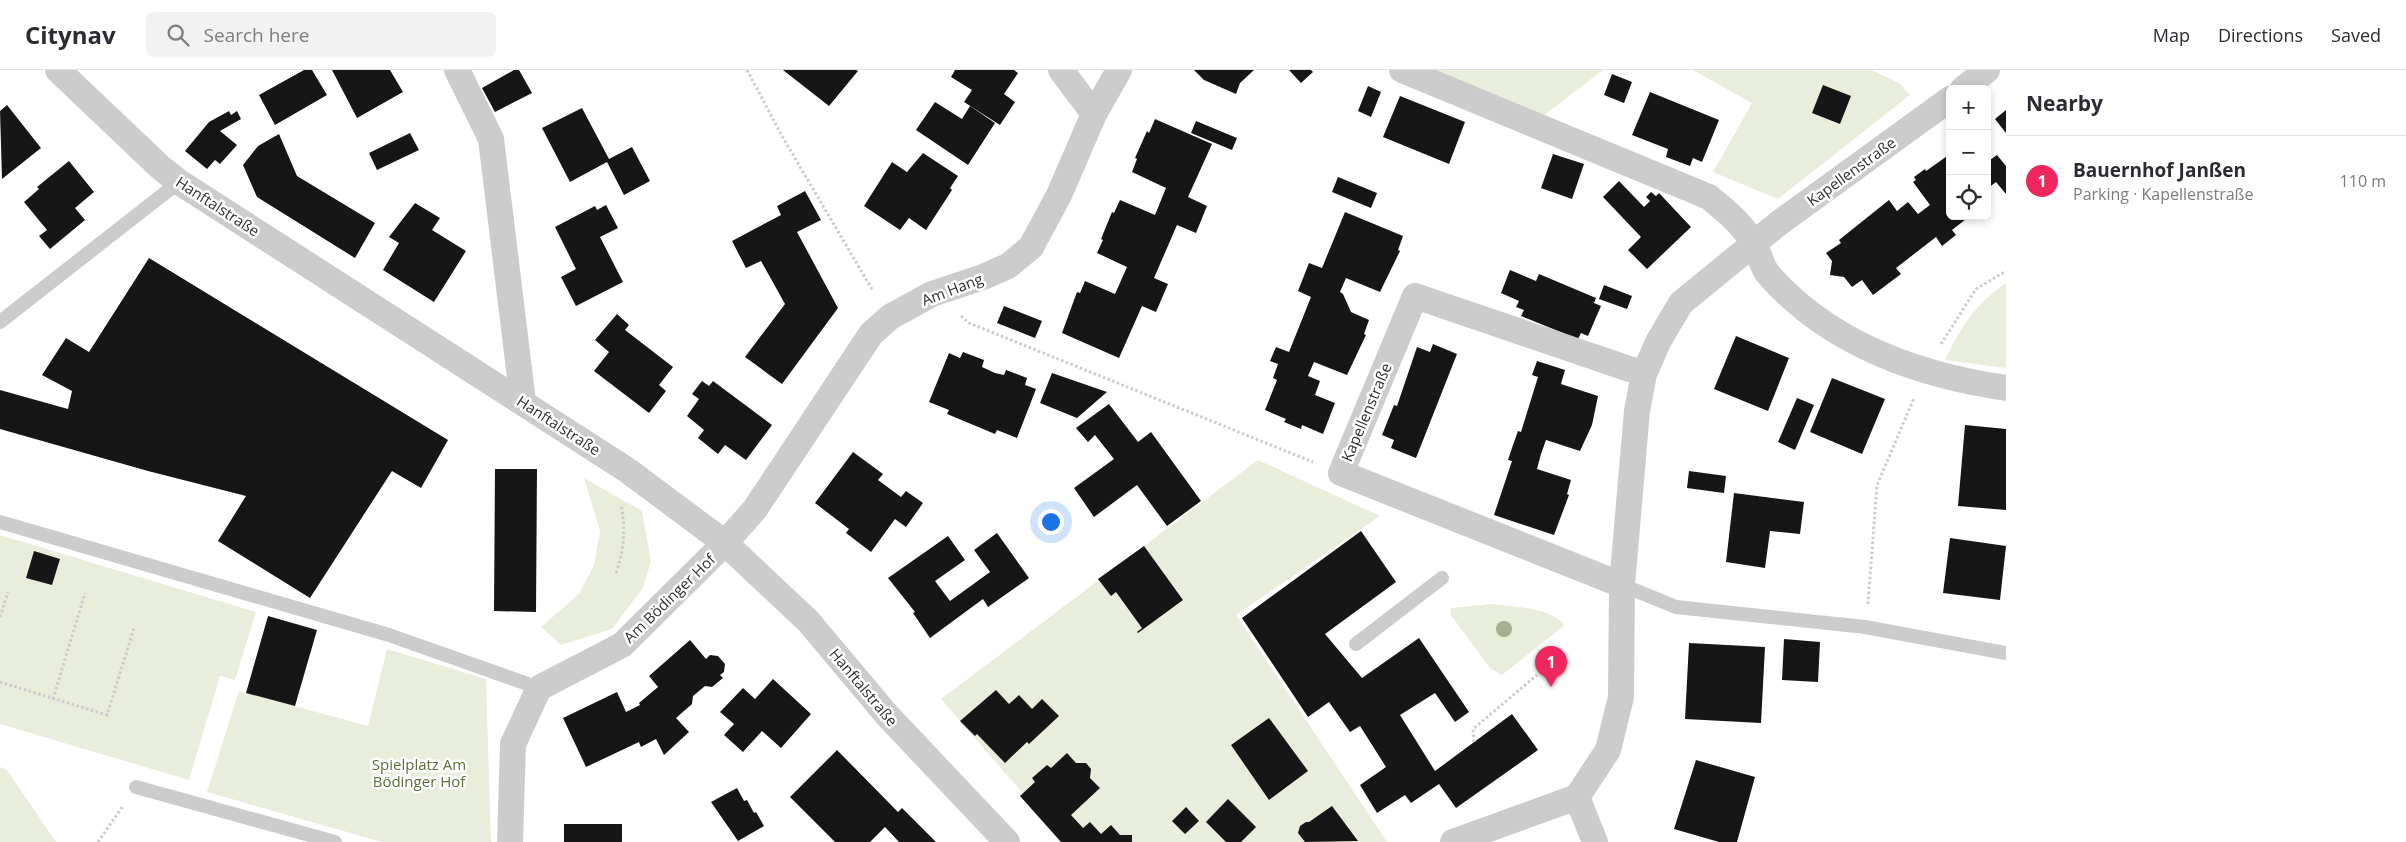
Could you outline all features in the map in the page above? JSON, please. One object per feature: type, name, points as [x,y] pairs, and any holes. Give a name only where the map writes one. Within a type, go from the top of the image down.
[{"type":"street","name":"Hanftalstraße","points":[[58,70],[160,167],[179,182],[627,470],[725,543],[808,621],[887,715],[1008,842]]},
{"type":"street","points":[[457,70],[491,139],[523,402]]},
{"type":"street","points":[[1061,70],[1094,114]]},
{"type":"street","name":"Am Hang","points":[[725,543],[755,509],[871,334],[890,317],[932,294],[1000,270],[1030,247],[1059,195],[1094,114],[1119,70]]},
{"type":"street","points":[[1402,70],[1709,197],[1734,219],[1754,245],[1766,273],[1811,314],[1841,336],[1886,357],[1925,372],[2006,388]]},
{"type":"street","points":[[1968,85],[1987,70]]},
{"type":"street","name":"Kapellenstraße","points":[[1577,797],[1608,750],[1621,697],[1622,585],[1637,411],[1644,374],[1658,342],[1681,303],[1715,273],[1946,102]]},
{"type":"street","name":"Kapellenstraße","points":[[1622,585],[1341,473],[1415,296],[1644,374]]},
{"type":"street","name":"Am Bödinger Hof","points":[[539,688],[622,645],[725,543]]},
{"type":"street","points":[[510,842],[513,744],[539,688]]},
{"type":"street","points":[[1453,842],[1577,797],[1595,842]]},
{"type":"lane","points":[[0,322],[179,182]]},
{"type":"lane","points":[[0,522],[389,635],[539,688]]},
{"type":"lane","points":[[1356,644],[1442,578]]},
{"type":"lane","points":[[1622,585],[1676,607],[1865,627],[2006,652]]},
{"type":"lane","points":[[136,787],[335,842]]},
{"type":"path","points":[[747,70],[782,136],[865,281],[890,317]]},
{"type":"path","points":[[1865,627],[1877,485],[1925,372],[1976,290],[2006,271]]},
{"type":"path","points":[[932,294],[969,323],[1341,473]]},
{"type":"path","points":[[616,573],[623,551],[625,527],[620,497],[627,470]]},
{"type":"path","points":[[0,617],[8,592]]},
{"type":"path","points":[[53,699],[85,593]]},
{"type":"path","points":[[0,682],[107,715],[134,628]]},
{"type":"path","points":[[1474,742],[1473,729],[1537,675]]},
{"type":"path","points":[[98,842],[136,787]]},
{"type":"green space","points":[[1431,70],[1603,70],[1543,116]]},
{"type":"green space","points":[[1693,70],[1872,70],[1899,83],[1910,95],[1778,199],[1713,172],[1752,103]]},
{"type":"green space","points":[[2006,283],[2006,368],[1945,360],[1963,327],[1977,308]]},
{"type":"green space","points":[[1258,460],[1380,516],[1236,615],[1387,842],[1065,842],[941,699]]},
{"type":"green space","points":[[584,478],[642,511],[651,561],[643,588],[612,629],[561,645],[541,627],[579,594],[594,565],[600,531]]},
{"type":"green space","points":[[0,535],[256,612],[235,680],[220,676],[189,780],[0,724]]},
{"type":"green space","points":[[1491,604],[1541,611],[1558,619],[1565,625],[1502,675],[1491,669],[1450,614],[1451,608]]},
{"type":"green space","name":"Spielplatz Am Bödinger Hof","points":[[387,649],[486,679],[491,842],[382,842],[207,792],[239,691],[368,726]]},
{"type":"green space","points":[[0,767],[7,770],[56,842],[0,842]]},
{"type":"building","points":[[304,70],[312,70],[327,95],[275,125],[259,95]]},
{"type":"building","points":[[332,70],[390,70],[403,92],[357,118]]},
{"type":"building","points":[[514,70],[519,70],[532,93],[495,112],[482,88]]},
{"type":"building","points":[[783,70],[856,70],[858,71],[829,106]]},
{"type":"building","points":[[955,70],[1014,70],[1018,73],[1004,94],[1015,102],[1000,125],[964,102],[972,90],[951,77]]},
{"type":"building","points":[[1194,70],[1254,70],[1240,83],[1236,94],[1204,80]]},
{"type":"building","points":[[1289,70],[1311,70],[1313,72],[1301,83]]},
{"type":"building","points":[[1612,74],[1632,82],[1624,103],[1604,95]]},
{"type":"building","points":[[1823,85],[1851,96],[1840,124],[1812,113]]},
{"type":"building","points":[[1368,86],[1381,92],[1371,117],[1358,111]]},
{"type":"building","points":[[1650,92],[1719,120],[1702,162],[1693,158],[1690,166],[1666,157],[1668,149],[1632,135]]},
{"type":"building","points":[[1400,96],[1465,122],[1449,164],[1383,137]]},
{"type":"building","points":[[935,102],[962,119],[970,106],[995,123],[968,165],[916,130]]},
{"type":"building","points":[[7,105],[41,148],[2,179],[0,111]]},
{"type":"building","points":[[582,108],[609,159],[632,147],[650,181],[624,195],[607,162],[570,182],[542,128]]},
{"type":"building","points":[[2006,110],[2006,133],[1995,119]]},
{"type":"building","points":[[229,111],[231,115],[237,111],[241,119],[220,131],[237,145],[220,164],[215,160],[207,169],[185,151],[209,122]]},
{"type":"building","points":[[1155,119],[1212,144],[1188,197],[1207,206],[1196,233],[1177,225],[1154,278],[1168,284],[1156,312],[1142,306],[1119,358],[1062,333],[1077,292],[1080,293],[1085,281],[1115,294],[1127,267],[1097,253],[1112,212],[1114,213],[1120,200],[1155,215],[1166,188],[1132,172],[1137,159],[1135,158],[1147,131],[1149,133]]},
{"type":"building","points":[[1196,121],[1237,138],[1232,150],[1191,133]]},
{"type":"building","points":[[410,133],[419,150],[377,170],[369,153]]},
{"type":"building","points":[[279,134],[297,176],[375,223],[355,258],[257,197],[243,165],[258,146]]},
{"type":"building","points":[[923,153],[958,176],[950,188],[952,190],[926,230],[909,218],[900,230],[864,206],[892,162],[907,172]]},
{"type":"building","points":[[1553,154],[1584,164],[1572,199],[1541,188]]},
{"type":"building","points":[[1997,155],[2006,166],[2006,194],[1996,182],[1991,186],[1991,159]]},
{"type":"building","points":[[1946,157],[1946,220],[1965,220],[1952,230],[1956,235],[1942,246],[1936,237],[1896,268],[1901,274],[1873,295],[1862,280],[1852,287],[1844,277],[1830,275],[1832,261],[1826,253],[1841,243],[1839,240],[1889,200],[1897,211],[1908,202],[1918,214],[1930,205],[1913,182],[1916,180],[1914,177],[1925,169],[1926,171]]},
{"type":"building","points":[[69,161],[94,192],[75,208],[85,220],[50,249],[39,236],[47,230],[24,202],[39,189],[37,187]]},
{"type":"building","points":[[1338,177],[1377,193],[1371,208],[1332,192]]},
{"type":"building","points":[[1619,181],[1644,207],[1650,201],[1646,197],[1651,192],[1656,196],[1659,193],[1691,227],[1647,269],[1628,250],[1641,237],[1603,197]]},
{"type":"building","points":[[805,191],[821,220],[797,232],[838,308],[782,384],[745,357],[785,304],[761,261],[746,268],[732,241],[781,215],[777,206]]},
{"type":"building","points":[[415,203],[440,218],[432,230],[466,251],[434,302],[383,270],[399,243],[389,237]]},
{"type":"building","points":[[606,205],[618,228],[600,237],[623,282],[576,306],[561,277],[576,269],[555,227],[595,206],[597,210]]},
{"type":"building","points":[[1345,212],[1403,236],[1398,250],[1400,251],[1380,292],[1346,278],[1340,292],[1343,294],[1351,312],[1369,320],[1364,334],[1366,335],[1347,375],[1314,362],[1308,376],[1320,381],[1315,395],[1335,403],[1323,434],[1302,425],[1301,429],[1284,422],[1286,419],[1265,410],[1277,380],[1273,378],[1278,364],[1270,361],[1276,347],[1289,352],[1311,297],[1298,291],[1309,263],[1322,268]]},
{"type":"building","points":[[149,258],[448,440],[421,488],[392,471],[310,598],[218,541],[246,496],[148,471],[0,429],[0,390],[68,409],[72,391],[42,375],[66,338],[89,352]]},
{"type":"building","points":[[1510,270],[1536,281],[1539,274],[1596,298],[1594,303],[1601,306],[1588,336],[1581,333],[1578,339],[1521,316],[1524,310],[1516,307],[1519,301],[1501,293]]},
{"type":"building","points":[[1604,285],[1632,296],[1627,309],[1599,299]]},
{"type":"building","points":[[1004,306],[1042,321],[1035,338],[997,323]]},
{"type":"building","points":[[617,314],[629,325],[625,330],[673,367],[659,385],[666,391],[649,413],[594,371],[609,352],[595,340]]},
{"type":"building","points":[[1736,336],[1789,358],[1768,411],[1714,389]]},
{"type":"building","points":[[1433,344],[1457,354],[1416,458],[1391,448],[1394,440],[1382,435],[1394,405],[1397,406],[1417,347],[1430,352]]},
{"type":"building","points":[[963,352],[984,360],[982,367],[995,373],[1004,375],[1006,370],[1027,378],[1025,385],[1036,389],[1017,438],[997,430],[995,434],[947,414],[949,410],[929,402],[949,353],[960,358]]},
{"type":"building","points":[[1537,361],[1565,370],[1561,384],[1598,396],[1592,425],[1580,451],[1546,440],[1541,454],[1537,469],[1571,480],[1567,494],[1569,495],[1554,535],[1494,515],[1512,461],[1508,460],[1518,431],[1521,432],[1538,377],[1532,375]]},
{"type":"building","points":[[1052,373],[1107,392],[1077,418],[1040,403]]},
{"type":"building","points":[[1832,378],[1885,399],[1862,454],[1810,432]]},
{"type":"building","points":[[702,381],[709,386],[713,381],[772,425],[746,460],[725,445],[718,454],[698,438],[704,430],[687,416],[699,399],[692,394]]},
{"type":"building","points":[[1797,398],[1814,405],[1795,450],[1778,442]]},
{"type":"building","points":[[1109,404],[1138,442],[1151,432],[1201,501],[1167,526],[1137,485],[1094,517],[1074,488],[1114,459],[1095,435],[1088,442],[1076,428]]},
{"type":"building","points":[[1965,425],[2006,429],[2006,510],[1958,506]]},
{"type":"building","points":[[853,452],[883,474],[878,480],[901,497],[906,491],[923,503],[906,527],[895,519],[871,552],[846,533],[849,529],[815,503]]},
{"type":"building","points":[[495,469],[537,469],[536,612],[494,611]]},
{"type":"building","points":[[1689,471],[1726,476],[1724,493],[1687,488]]},
{"type":"building","points":[[1734,493],[1804,502],[1800,534],[1770,531],[1765,568],[1726,562]]},
{"type":"building","points":[[1361,531],[1396,582],[1325,634],[1362,678],[1419,638],[1469,712],[1455,722],[1435,693],[1400,715],[1435,771],[1512,714],[1538,750],[1456,808],[1439,784],[1411,803],[1405,795],[1377,813],[1360,785],[1386,767],[1360,726],[1350,732],[1329,702],[1308,717],[1242,618]]},
{"type":"building","points":[[997,533],[1029,578],[988,607],[983,599],[930,638],[913,613],[915,612],[888,578],[948,536],[965,560],[935,581],[950,601],[990,572],[974,550]]},
{"type":"building","points":[[1950,538],[2006,546],[2000,600],[1943,593]]},
{"type":"building","points":[[1144,546],[1183,600],[1138,633],[1142,628],[1116,592],[1111,596],[1098,579]]},
{"type":"building","points":[[34,551],[60,559],[52,585],[26,578]]},
{"type":"building","points":[[268,616],[317,630],[295,706],[246,693]]},
{"type":"building","points":[[1784,639],[1820,642],[1818,682],[1782,680]]},
{"type":"building","points":[[690,640],[706,659],[710,655],[718,656],[725,664],[724,672],[720,675],[723,678],[712,687],[705,686],[693,696],[692,704],[676,718],[689,732],[664,755],[656,739],[641,747],[639,742],[586,767],[563,718],[617,692],[626,712],[640,705],[639,703],[658,687],[649,676]]},
{"type":"building","points":[[1689,643],[1765,647],[1761,723],[1685,719]]},
{"type":"building","points":[[773,679],[811,714],[781,748],[762,731],[743,752],[724,735],[734,724],[720,712],[743,688],[755,699]]},
{"type":"building","points":[[996,690],[1009,704],[1019,695],[1032,709],[1042,699],[1059,716],[1005,763],[977,734],[975,736],[960,721]]},
{"type":"building","points":[[1269,718],[1308,771],[1269,800],[1231,745]]},
{"type":"building","points":[[837,750],[898,812],[902,808],[936,842],[899,842],[885,827],[870,842],[835,842],[790,797]]},
{"type":"building","points":[[1067,753],[1076,763],[1086,763],[1091,769],[1090,778],[1100,788],[1071,815],[1083,828],[1090,822],[1101,834],[1111,825],[1120,835],[1132,835],[1132,842],[1061,842],[1020,796],[1035,782],[1032,778],[1047,765],[1051,768]]},
{"type":"building","points":[[1696,760],[1755,777],[1737,842],[1719,842],[1674,829]]},
{"type":"building","points":[[737,788],[744,801],[747,800],[764,826],[738,841],[711,802]]},
{"type":"building","points":[[1228,799],[1256,827],[1241,842],[1226,842],[1206,822]]},
{"type":"building","points":[[1332,806],[1358,841],[1305,842],[1298,833],[1300,826]]},
{"type":"building","points":[[1186,807],[1199,821],[1185,834],[1172,821]]},
{"type":"building","points":[[564,824],[622,824],[622,842],[564,842]]},
{"type":"place","name":"Bauernhof Janßen","points":[[1551,687]]}]
